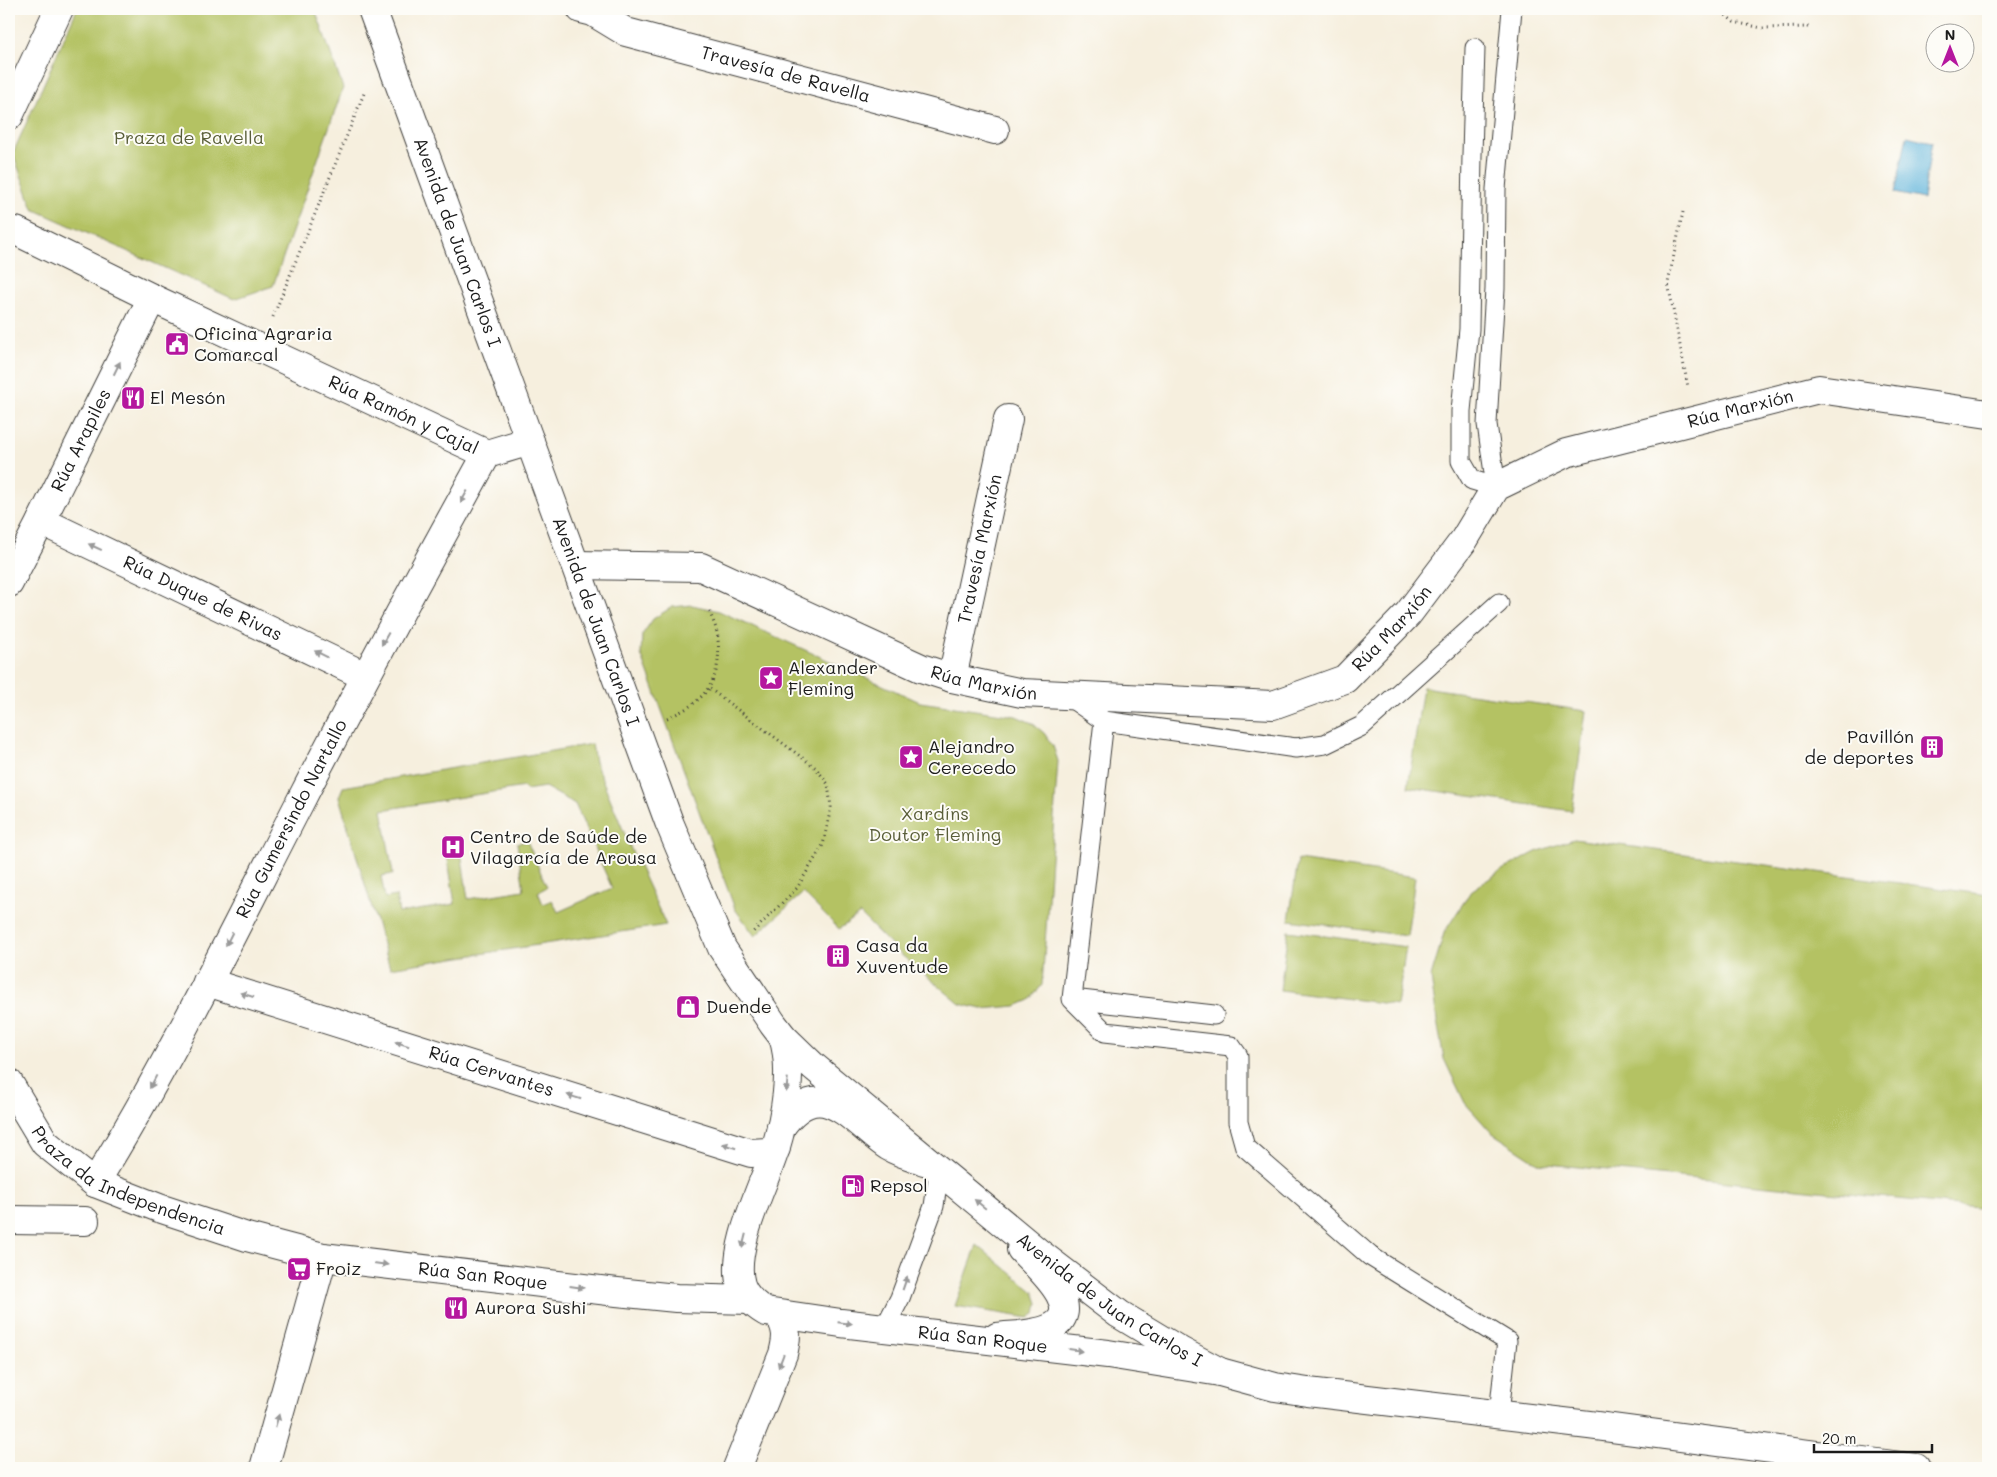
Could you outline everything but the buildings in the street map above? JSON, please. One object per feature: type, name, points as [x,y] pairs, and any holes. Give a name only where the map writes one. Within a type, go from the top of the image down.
[{"type":"street","points":[[9,116],[59,9]]},
{"type":"street","name":"Avenida de Juan Carlos I","points":[[372,9],[669,822],[722,948],[783,1037],[814,1066],[1002,1222],[1119,1314],[1182,1352],[1220,1372]]},
{"type":"street","name":"Travesía de Ravella","points":[[582,9],[594,12],[626,32],[995,130]]},
{"type":"street","name":"Rúa Ramón y Cajal","points":[[11,228],[152,298],[487,454],[530,441]]},
{"type":"street","name":"Rúa Arapiles","points":[[9,583],[152,298]]},
{"type":"street","name":"Rúa Marxión","points":[[576,565],[701,567],[921,668],[952,678],[1022,693],[1273,705],[1345,679],[1408,614],[1464,540],[1496,487],[1566,453],[1818,389],[1988,414]]},
{"type":"street","name":"Travesía Marxión","points":[[952,678],[1008,419]]},
{"type":"street","name":"Rúa Gumersindo Nartallo","points":[[95,1182],[131,1124],[207,982],[365,676],[487,454]]},
{"type":"street","name":"Rúa Duque de Rivas","points":[[41,521],[365,676]]},
{"type":"street","name":"Rúa Cervantes","points":[[207,982],[751,1153],[767,1152],[778,1138]]},
{"type":"street","points":[[750,1300],[741,1286],[740,1257],[745,1235],[778,1138],[788,1068],[787,1049],[783,1037]]},
{"type":"street","name":"Praza da Independencia","points":[[9,1083],[45,1142],[95,1182],[159,1208],[248,1237]]},
{"type":"street","name":"Avenida de Juan Carlos I","points":[[778,1138],[790,1114],[810,1102],[829,1102],[843,1108],[887,1146],[935,1167]]},
{"type":"street","points":[[9,1220],[85,1221]]},
{"type":"street","name":"Avenida de Juan Carlos I","points":[[983,1339],[1050,1328],[1061,1320],[1065,1311],[1064,1301],[1056,1289],[1012,1238],[1002,1222]]},
{"type":"street","name":"Rúa San Roque","points":[[248,1237],[323,1257],[676,1298],[750,1300],[757,1307],[779,1315],[1058,1347],[1220,1372]]},
{"type":"street","points":[[264,1468],[323,1257]]},
{"type":"street","points":[[737,1468],[784,1354],[785,1326],[779,1315]]},
{"type":"street","points":[[1220,1372],[1308,1392],[1499,1414],[1824,1463],[1916,1468]]},
{"type":"lane","points":[[1476,48],[1469,328],[1461,410],[1461,461],[1472,480],[1496,487],[1487,424],[1495,289],[1496,189],[1512,9]]},
{"type":"lane","points":[[1067,695],[1104,721],[1296,748],[1325,744],[1362,726],[1499,603]]},
{"type":"lane","points":[[1072,999],[1104,721]]},
{"type":"lane","points":[[1072,999],[1214,1015]]},
{"type":"lane","points":[[1072,999],[1105,1032],[1231,1046],[1238,1056],[1238,1122],[1245,1147],[1370,1256],[1508,1341],[1499,1414]]},
{"type":"lane","points":[[885,1328],[900,1298],[934,1206],[935,1167]]},
{"type":"path","points":[[1718,9],[1734,22],[1762,28],[1809,28]]},
{"type":"path","points":[[261,348],[368,84]]},
{"type":"path","points":[[1683,212],[1668,283],[1694,420]]},
{"type":"path","points":[[666,718],[683,712],[710,689],[718,665],[718,639],[708,607]]},
{"type":"path","points":[[710,689],[816,768],[828,784],[831,807],[823,845],[796,888],[748,935]]},
{"type":"green space","name":"Praza de Ravella","points":[[77,9],[315,9],[343,88],[273,286],[234,299],[33,209],[13,153]]},
{"type":"green space","name":"Xardíns Doutor Fleming","points":[[692,605],[719,611],[920,702],[1016,716],[1032,723],[1044,733],[1053,746],[1058,761],[1042,985],[1030,1000],[1016,1006],[982,1009],[960,1004],[899,953],[860,914],[839,929],[803,893],[755,936],[735,909],[641,654],[642,635],[653,619],[672,607]]},
{"type":"green space","points":[[1423,687],[1586,711],[1572,811],[1408,787]]},
{"type":"green space","points":[[592,744],[595,762],[631,849],[666,925],[390,968],[339,797],[343,787]],"holes":[[[524,787],[526,790],[545,787],[575,804],[612,888],[558,912],[552,900],[543,904],[538,892],[547,887],[527,841],[517,843],[524,890],[468,899],[461,852],[447,854],[455,904],[399,913],[396,896],[385,898],[381,876],[393,874],[382,810]]]},
{"type":"green space","points":[[1574,839],[1988,895],[1988,1202],[1978,1207],[1538,1163],[1491,1132],[1465,1103],[1444,1059],[1431,977],[1444,933],[1471,891],[1502,870],[1536,852]]},
{"type":"green space","points":[[1298,860],[1415,877],[1407,936],[1289,920]]},
{"type":"green space","points":[[1288,931],[1406,947],[1397,1005],[1280,990]]},
{"type":"green space","points":[[977,1245],[1034,1292],[1038,1303],[1036,1313],[1029,1318],[955,1306]]},
{"type":"water","points":[[1907,136],[1932,142],[1923,199],[1895,193]]},
{"type":"place","name":"Oficina Agraria Comarcal","points":[[177,344]]},
{"type":"place","name":"El Mesón","points":[[133,398]]},
{"type":"place","name":"Alexander Fleming","points":[[771,678]]},
{"type":"place","name":"Pavillón de deportes","points":[[1932,747]]},
{"type":"place","name":"Alejandro Cerecedo","points":[[911,757]]},
{"type":"place","name":"Centro de Saúde de Vilagarcía de Arousa","points":[[453,847]]},
{"type":"place","name":"Casa da Xuventude","points":[[838,956]]},
{"type":"place","name":"Duende","points":[[688,1007]]},
{"type":"place","name":"Repsol","points":[[853,1186]]},
{"type":"place","name":"Froiz","points":[[299,1269]]},
{"type":"place","name":"Aurora Sushi","points":[[456,1308]]}]
